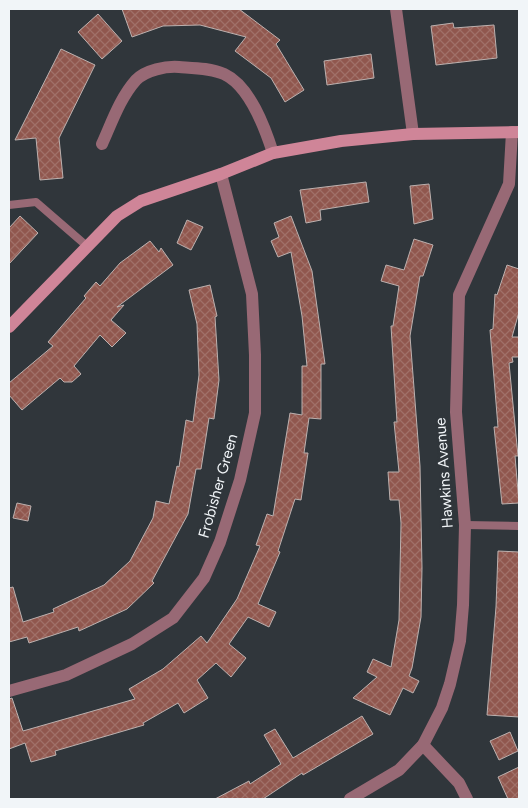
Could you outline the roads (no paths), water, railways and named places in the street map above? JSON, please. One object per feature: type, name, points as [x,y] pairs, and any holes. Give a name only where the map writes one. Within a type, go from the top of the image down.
[{"type":"street","points":[[396,9],[413,134]]},
{"type":"street","points":[[102,144],[120,104],[137,79],[158,68],[203,68],[224,75],[238,84],[263,122],[273,153]]},
{"type":"street","points":[[9,327],[117,216],[141,201],[221,174],[273,153],[341,141],[413,134],[516,132]]},
{"type":"street","name":"Hawkins Avenue","points":[[350,799],[400,770],[423,745],[442,708],[460,641],[465,525],[456,412],[459,295],[509,184],[516,132]]},
{"type":"street","name":"Frobisher Green","points":[[9,691],[66,674],[132,644],[173,618],[204,578],[220,542],[240,480],[255,413],[252,294],[221,174]]},
{"type":"street","points":[[423,745],[459,783],[467,799]]},
{"type":"lane","points":[[9,205],[36,202],[88,247]]},
{"type":"lane","points":[[465,525],[519,526]]}]
